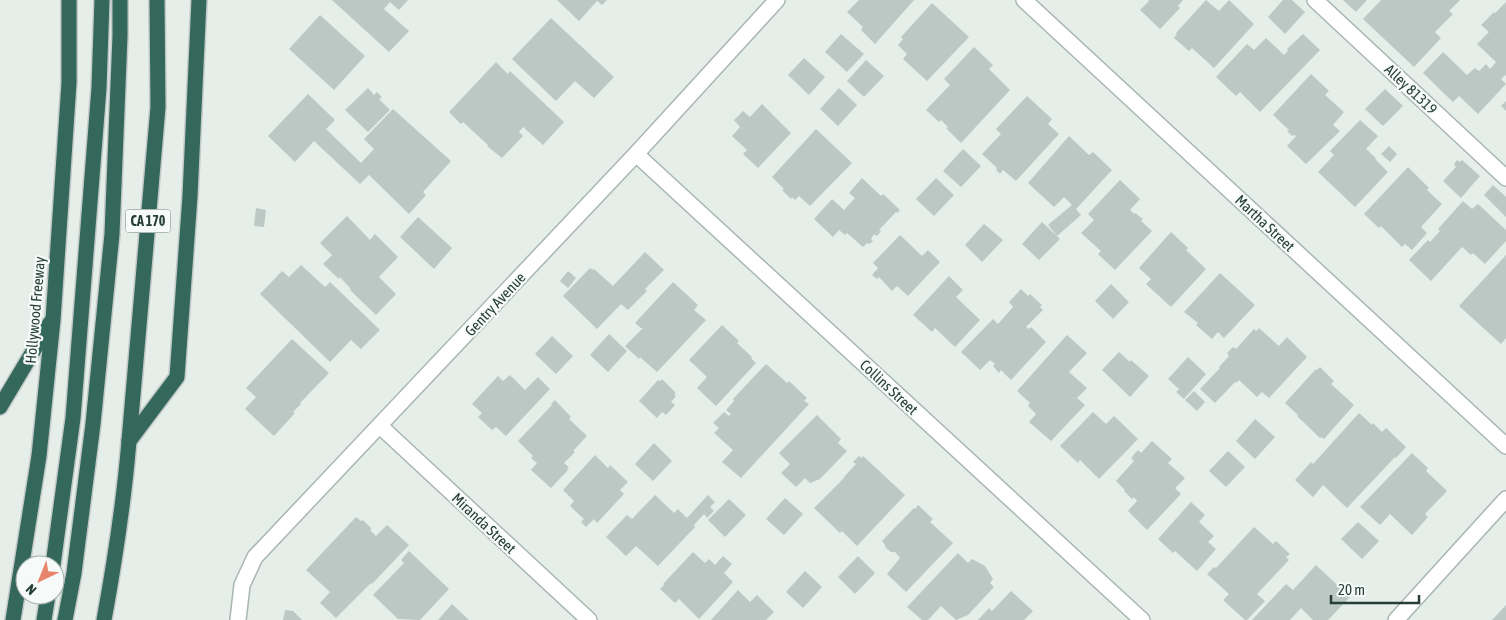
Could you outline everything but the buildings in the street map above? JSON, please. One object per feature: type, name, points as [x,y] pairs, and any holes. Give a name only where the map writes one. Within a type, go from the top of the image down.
[{"type":"highway","name":"Hollywood Freeway","points":[[13,620],[39,456],[52,320],[69,83],[69,0]]},
{"type":"highway","points":[[54,555],[73,418],[98,107],[102,0]]},
{"type":"highway","points":[[66,620],[94,424],[112,234],[120,0]]},
{"type":"highway","name":"CA 170","points":[[104,620],[115,559],[129,441],[158,107],[158,0]]},
{"type":"highway","points":[[129,441],[177,377],[190,196],[199,0]]},
{"type":"highway","points":[[0,406],[52,320]]},
{"type":"highway","points":[[44,620],[46,605]]},
{"type":"street","name":"Gentry Avenue","points":[[238,620],[242,585],[255,557],[636,154],[777,0]]},
{"type":"street","name":"Martha Street","points":[[1024,0],[1506,446]]},
{"type":"street","name":"Alley 81319","points":[[1315,0],[1506,178]]},
{"type":"street","name":"Collins Street","points":[[636,154],[1142,620]]},
{"type":"street","name":"Miranda Street","points":[[380,426],[589,620]]},
{"type":"street","points":[[1396,620],[1506,499]]}]
